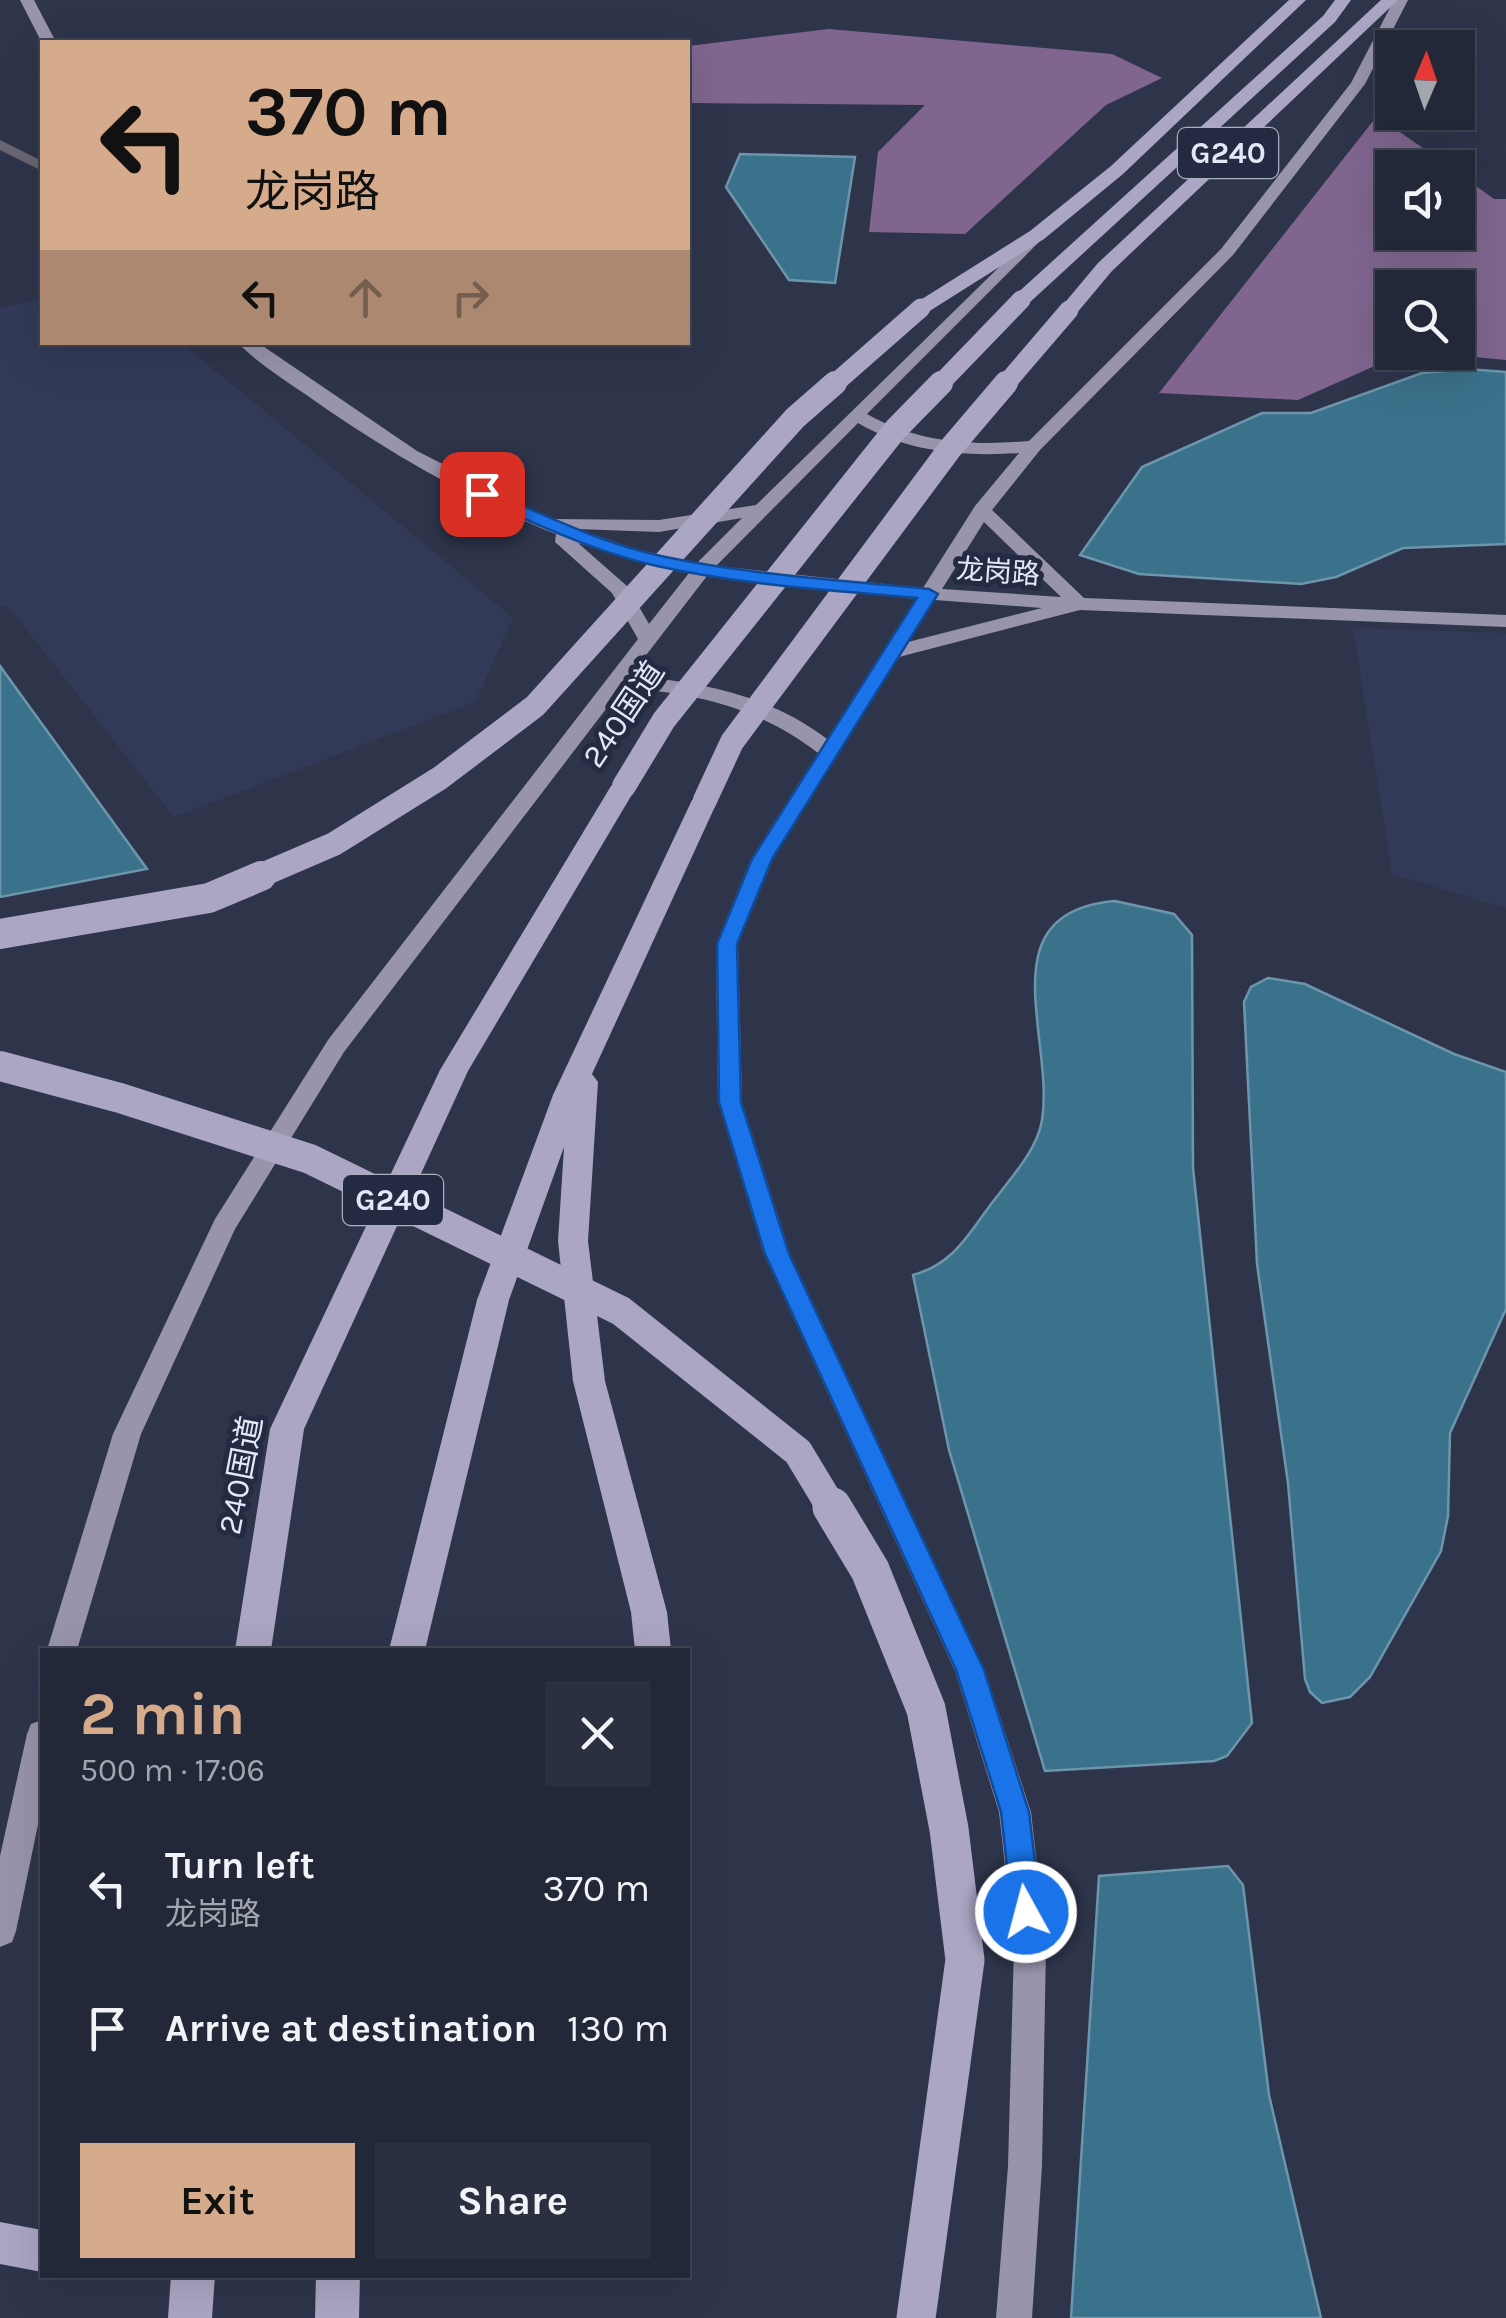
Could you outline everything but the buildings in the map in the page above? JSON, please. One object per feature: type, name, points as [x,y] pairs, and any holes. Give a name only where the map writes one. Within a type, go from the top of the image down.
[{"type":"highway","points":[[0,934],[209,898],[334,844],[440,778],[535,706],[795,418],[922,308],[1037,234],[1117,170],[1298,0]]},
{"type":"highway","name":"240国道","points":[[253,1648],[287,1429],[454,1070],[664,720],[894,430],[1022,300],[1328,19],[1343,0]]},
{"type":"highway","name":"G240","points":[[407,1648],[493,1300],[584,1060],[732,742],[949,450],[1104,267],[1390,0]]},
{"type":"highway","points":[[584,1060],[573,1240],[588,1382],[649,1612],[653,1648]]},
{"type":"highway","points":[[0,1066],[120,1098],[327,1167],[621,1310],[798,1452],[870,1570],[926,1709],[949,1829],[965,1960],[916,2318]]},
{"type":"highway","points":[[0,2243],[40,2251]]},
{"type":"highway","points":[[190,2318],[193,2278]]},
{"type":"highway","points":[[337,2318],[338,2278]]},
{"type":"main road","points":[[27,0],[48,40]]},
{"type":"main road","points":[[1014,2318],[1025,2166],[1030,1946],[1015,1812],[970,1670],[777,1254],[730,1102],[727,944],[762,859],[982,510],[1034,446],[1226,252],[1358,84],[1401,0]]},
{"type":"main road","points":[[63,1648],[127,1434],[224,1226],[336,1046],[702,569],[1037,234]]},
{"type":"main road","name":"龙岗路","points":[[249,345],[370,429],[459,482],[541,522],[631,554],[702,569],[929,594],[1506,621]]},
{"type":"main road","points":[[856,415],[912,442],[979,451],[1034,446]]},
{"type":"main road","points":[[541,522],[658,526],[732,518],[762,508]]},
{"type":"main road","points":[[982,510],[1079,604]]},
{"type":"main road","points":[[541,522],[600,568],[620,590],[648,640]]},
{"type":"main road","points":[[891,653],[974,628],[1079,604]]},
{"type":"main road","points":[[616,681],[726,694],[793,721],[829,751]]},
{"type":"main road","points":[[0,1931],[40,1743]]},
{"type":"street","points":[[0,144],[40,166]]},
{"type":"shaded area","points":[[829,29],[1112,54],[1162,78],[1106,105],[965,234],[869,232],[878,152],[925,105],[690,103],[690,46]]},
{"type":"shaded area","points":[[1375,119],[1375,130],[1397,130],[1426,150],[1375,150],[1375,250],[1475,250],[1475,185],[1494,199],[1506,199],[1506,360],[1475,357],[1475,270],[1375,270],[1375,366],[1298,400],[1159,393]]},
{"type":"shaded area","points":[[740,154],[855,157],[835,283],[789,280],[726,187]]},
{"type":"shaded area","points":[[40,299],[40,345],[184,345],[513,618],[475,702],[174,817],[9,607],[0,606],[0,308]]},
{"type":"shaded area","points":[[1506,372],[1506,544],[1403,548],[1336,577],[1301,584],[1139,574],[1080,555],[1142,467],[1262,413],[1311,413],[1422,373]]},
{"type":"shaded area","points":[[1353,628],[1506,633],[1506,908],[1392,874]]},
{"type":"shaded area","points":[[0,666],[147,869],[0,897]]},
{"type":"shaded area","points":[[1115,901],[1174,914],[1192,935],[1193,1168],[1252,1723],[1227,1756],[1214,1761],[1045,1771],[949,1450],[913,1275],[937,1265],[956,1250],[1034,1144],[1042,1120],[1044,1087],[1035,984],[1039,954],[1051,928],[1075,910]]},
{"type":"shaded area","points":[[1268,978],[1305,984],[1454,1054],[1506,1072],[1506,1309],[1450,1433],[1448,1516],[1441,1551],[1370,1677],[1350,1697],[1322,1703],[1310,1692],[1305,1679],[1288,1483],[1257,1264],[1244,1002],[1251,987]]},
{"type":"shaded area","points":[[1228,1866],[1243,1885],[1269,2095],[1321,2318],[1071,2318],[1099,1876]]},
{"type":"route","points":[[482,494],[541,522],[658,561],[757,577],[929,594],[762,859],[727,944],[730,1102],[777,1254],[970,1670],[1015,1812],[1026,1912]]}]
